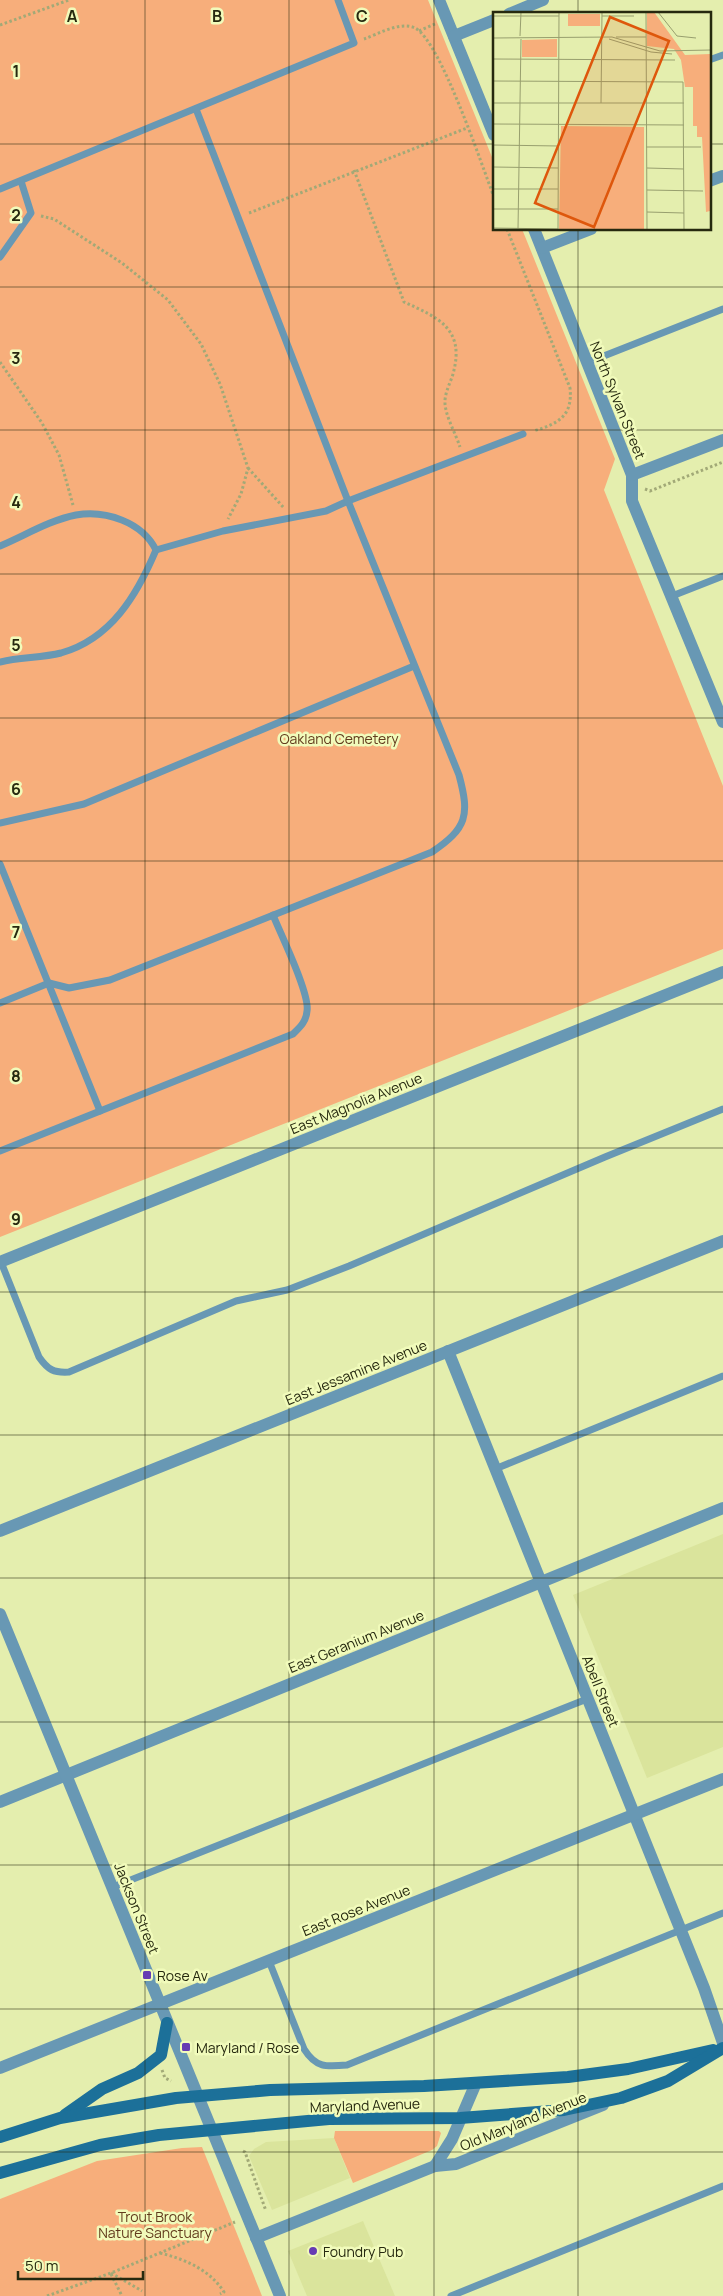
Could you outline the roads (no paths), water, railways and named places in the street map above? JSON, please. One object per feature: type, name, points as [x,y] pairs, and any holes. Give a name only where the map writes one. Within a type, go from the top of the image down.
[{"type":"main road","points":[[60,2118],[102,2089],[138,2073],[161,2055],[167,2023]]},
{"type":"main road","name":"Maryland Avenue","points":[[0,2137],[60,2118],[197,2096],[270,2090],[476,2083],[599,2074],[723,2048]]},
{"type":"main road","name":"Maryland Avenue","points":[[0,2173],[100,2145],[159,2135],[352,2118],[460,2118],[564,2110],[621,2098],[668,2081],[723,2048]]},
{"type":"street","points":[[439,0],[493,133]]},
{"type":"street","points":[[514,12],[543,0]]},
{"type":"street","points":[[454,36],[493,20]]},
{"type":"street","points":[[710,182],[723,176]]},
{"type":"street","name":"North Sylvan Street","points":[[534,230],[586,364],[632,475],[632,501],[722,716]]},
{"type":"street","points":[[542,248],[588,230]]},
{"type":"street","points":[[632,475],[723,440]]},
{"type":"street","name":"East Magnolia Avenue","points":[[0,1262],[723,972]]},
{"type":"street","name":"East Jessamine Avenue","points":[[0,1531],[723,1240]]},
{"type":"street","name":"Abell Street","points":[[448,1351],[680,1930],[723,2043]]},
{"type":"street","name":"East Geranium Avenue","points":[[0,1802],[723,1508]]},
{"type":"street","name":"Jackson Street","points":[[0,1614],[280,2296]]},
{"type":"street","name":"East Rose Avenue","points":[[0,2068],[723,1780]]},
{"type":"street","name":"Old Maryland Avenue","points":[[435,2166],[448,2145],[476,2083]]},
{"type":"street","name":"Old Maryland Avenue","points":[[256,2238],[435,2166],[456,2164],[621,2098]]},
{"type":"lane","points":[[0,189],[354,43],[338,0]]},
{"type":"lane","points":[[710,60],[723,55]]},
{"type":"lane","points":[[0,1003],[49,983],[70,988],[110,980],[432,852],[450,840],[464,821],[466,800],[459,775],[348,501],[196,109]]},
{"type":"lane","points":[[0,257],[31,213],[21,181]]},
{"type":"lane","points":[[586,364],[723,309]]},
{"type":"lane","points":[[156,550],[214,534],[326,511],[523,434]]},
{"type":"lane","points":[[0,546],[76,516],[111,516],[135,526],[150,538],[156,550],[143,580],[126,606],[107,628],[80,646],[59,653],[0,662]]},
{"type":"lane","points":[[672,596],[723,576]]},
{"type":"lane","points":[[0,823],[84,804],[414,666]]},
{"type":"lane","points":[[0,864],[100,1111]]},
{"type":"lane","points":[[0,1152],[293,1034],[304,1023],[308,1009],[305,994],[273,915]]},
{"type":"lane","points":[[0,1262],[39,1357],[47,1368],[55,1373],[69,1372],[236,1301],[287,1290],[349,1266],[723,1109]]},
{"type":"lane","points":[[495,1469],[723,1376]]},
{"type":"lane","points":[[112,1888],[587,1699]]},
{"type":"lane","points":[[268,1961],[304,2049],[312,2061],[327,2066],[348,2065],[723,1913]]},
{"type":"lane","points":[[451,2296],[723,2186]]},
{"type":"place","name":"Rose Av","points":[[147,1975]]},
{"type":"place","name":"Maryland / Rose","points":[[186,2047]]},
{"type":"place","name":"Foundry Pub","points":[[313,2251]]},
{"type":"park label","name":"Oakland Cemetery","points":[[339,738]]},
{"type":"park label","name":"Trout Brook Nature Sanctuary","points":[[155,2224]]}]
